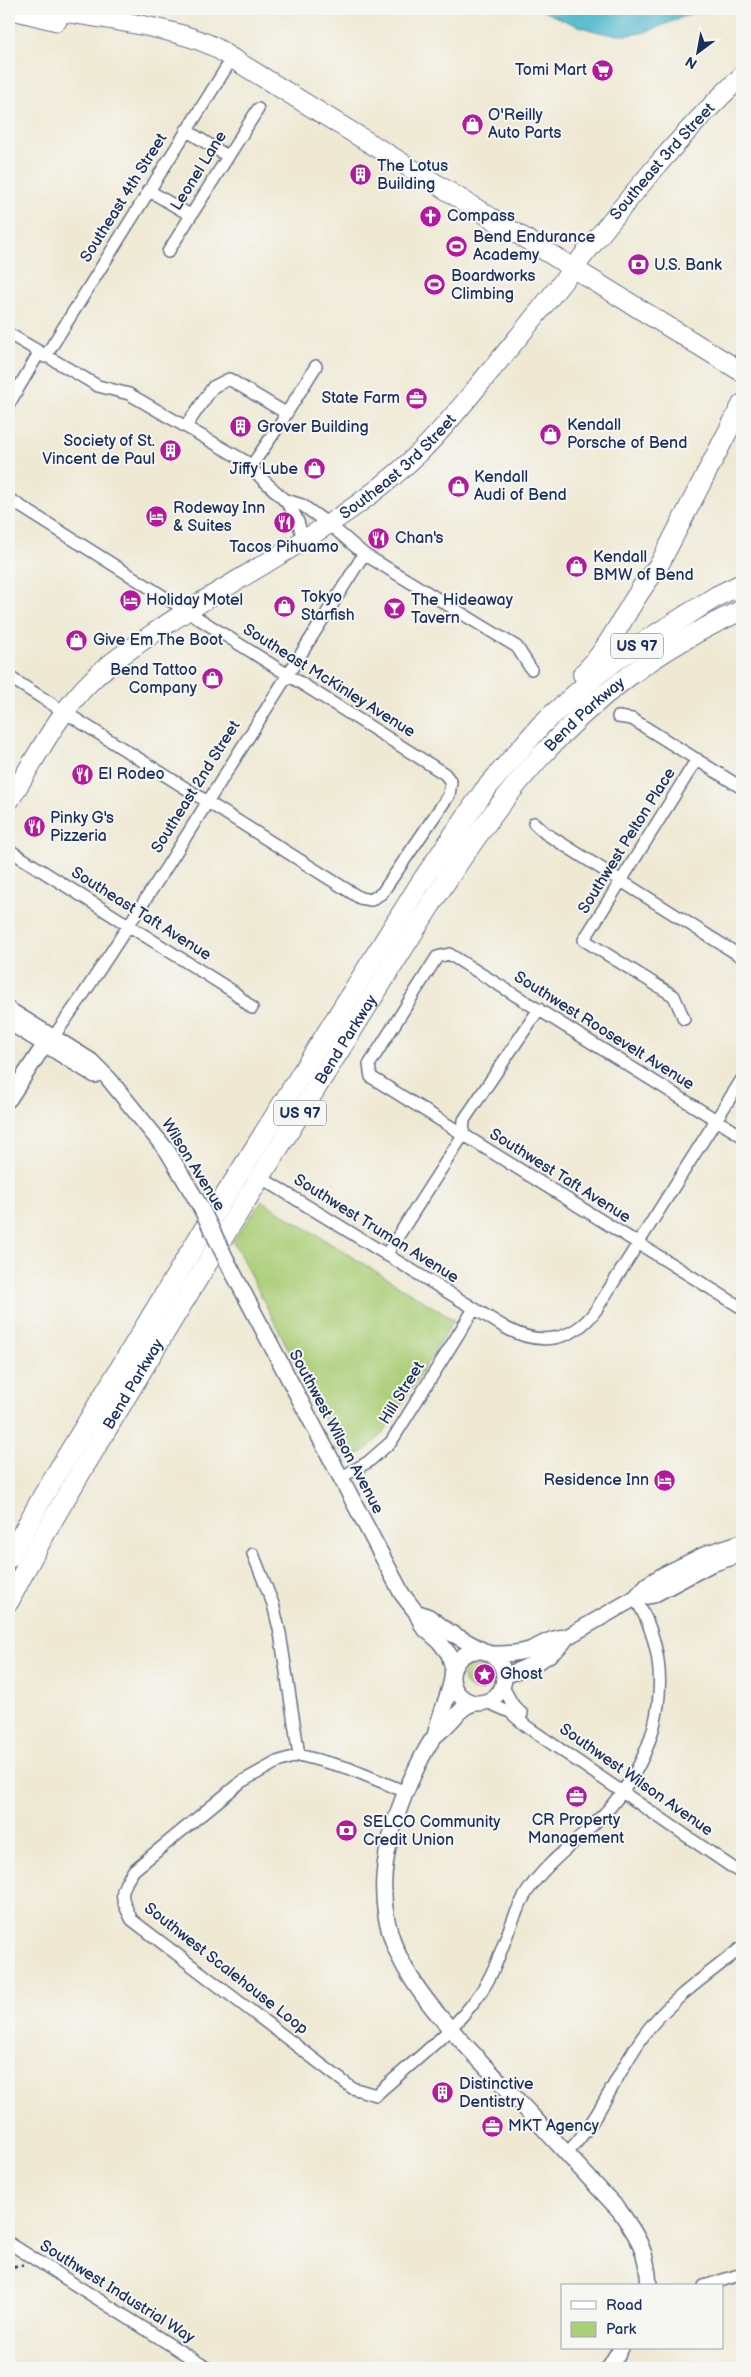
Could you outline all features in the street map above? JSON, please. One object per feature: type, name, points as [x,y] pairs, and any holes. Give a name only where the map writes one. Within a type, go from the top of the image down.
[{"type":"highway","points":[[542,724],[571,685],[589,669],[602,652],[642,585],[658,567]]},
{"type":"highway","name":"Bend Parkway","points":[[9,1558],[150,1319],[425,876],[484,791],[542,724],[572,696],[620,657],[717,596],[742,584]]},
{"type":"highway","name":"Bend Parkway","points":[[9,1601],[70,1491],[260,1177],[437,894],[510,790],[570,725],[604,694],[642,665],[700,629],[742,610]]},
{"type":"highway","points":[[642,665],[742,624]]},
{"type":"main road","points":[[9,9],[31,16],[229,56]]},
{"type":"main road","points":[[44,9],[158,29],[216,46],[229,56],[741,371]]},
{"type":"main road","name":"Southeast 3rd Street","points":[[9,801],[64,712],[89,683],[118,657],[188,610],[330,525],[389,482],[421,452],[519,338],[668,154],[742,76]]},
{"type":"main road","points":[[658,567],[742,404]]},
{"type":"street","name":"Southeast 4th Street","points":[[9,404],[186,130],[229,56]]},
{"type":"street","name":"Leonel Lane","points":[[168,252],[258,109]]},
{"type":"street","points":[[186,130],[227,156]]},
{"type":"street","points":[[148,190],[190,216]]},
{"type":"street","points":[[9,334],[98,386],[129,394],[245,461],[250,468],[286,500],[299,520],[302,541]]},
{"type":"street","points":[[250,468],[283,420],[316,366]]},
{"type":"street","points":[[186,426],[213,387],[229,379],[284,412],[283,420]]},
{"type":"street","name":"Southeast McKinley Avenue","points":[[9,499],[289,673],[445,774],[451,782],[449,795],[382,893],[371,900],[360,898],[207,802]]},
{"type":"street","points":[[286,500],[302,505],[330,525],[364,554],[517,647],[531,668]]},
{"type":"street","name":"Southeast 2nd Street","points":[[9,1098],[49,1040],[82,998],[364,554]]},
{"type":"street","points":[[9,678],[207,802]]},
{"type":"street","points":[[618,717],[632,719],[742,788]]},
{"type":"street","name":"Southwest Pelton Place","points":[[684,1019],[674,996],[584,940],[697,759]]},
{"type":"street","points":[[534,823],[544,834],[742,957]]},
{"type":"street","name":"Southeast Taft Avenue","points":[[9,850],[234,992],[252,1008]]},
{"type":"street","name":"Southwest Roosevelt Avenue","points":[[369,1065],[437,957],[449,954],[742,1136]]},
{"type":"street","points":[[386,1255],[463,1135],[464,1120],[539,1009]]},
{"type":"street","name":"Wilson Avenue","points":[[9,1010],[49,1040],[113,1083],[168,1152],[200,1206],[230,1265]]},
{"type":"street","name":"Wilson Avenue","points":[[9,1022],[49,1040]]},
{"type":"street","name":"Southwest Taft Avenue","points":[[369,1065],[371,1077],[742,1308]]},
{"type":"street","name":"Southwest Truman Avenue","points":[[260,1177],[510,1330],[528,1337],[548,1340],[566,1335],[584,1324],[592,1316],[742,1078]]},
{"type":"street","name":"Southwest Wilson Avenue","points":[[230,1265],[402,1594],[416,1612],[423,1627],[440,1642],[449,1654],[453,1674]]},
{"type":"street","name":"Hill Street","points":[[340,1478],[368,1462],[391,1442],[474,1308]]},
{"type":"street","points":[[504,1682],[560,1648],[567,1637],[635,1598],[647,1585],[687,1563],[742,1542]]},
{"type":"street","points":[[253,1554],[273,1604],[280,1633],[299,1755],[348,1768],[406,1792]]},
{"type":"street","points":[[635,1598],[653,1595],[711,1564],[742,1554]]},
{"type":"street","points":[[449,2029],[468,2009],[482,1990],[527,1892],[545,1870],[612,1806],[645,1754],[654,1730],[660,1674],[655,1643],[647,1618],[635,1598]]},
{"type":"street","name":"Southwest Wilson Avenue","points":[[416,1612],[429,1617],[449,1632],[488,1653]]},
{"type":"street","points":[[567,1637],[556,1637],[528,1650],[514,1654],[468,1652],[462,1656],[453,1674],[450,1693],[438,1718],[435,1736],[406,1792],[395,1821],[385,1858],[383,1887],[386,1916],[395,1947],[408,1977],[449,2029],[619,2210],[638,2236],[647,2263],[649,2284]]},
{"type":"street","points":[[435,1736],[467,1705],[481,1702],[499,1694],[504,1682],[499,1660],[488,1653]]},
{"type":"street","points":[[453,1674],[460,1695],[481,1702]]},
{"type":"street","name":"Southwest Wilson Avenue","points":[[504,1682],[513,1706],[530,1722],[536,1731]]},
{"type":"street","name":"Southwest Wilson Avenue","points":[[481,1702],[510,1712],[526,1726],[536,1731],[742,1874]]},
{"type":"street","name":"Southwest Scalehouse Loop","points":[[299,1755],[277,1762],[241,1782],[134,1870],[122,1888],[124,1904],[132,1920],[352,2088],[376,2095],[449,2029]]},
{"type":"street","points":[[566,2154],[591,2124],[650,2027],[684,1995],[742,1947]]},
{"type":"street","name":"Southwest Industrial Way","points":[[9,2243],[207,2368]]},
{"type":"street","points":[[710,2284],[742,2274]]},
{"type":"street","points":[[609,2368],[620,2350]]},
{"type":"green space","points":[[262,1201],[454,1320],[382,1435],[363,1452],[348,1457],[340,1450],[233,1241]]},
{"type":"green space","points":[[478,1661],[489,1665],[493,1676],[489,1687],[478,1691],[467,1687],[463,1676],[467,1665]]},
{"type":"water","points":[[537,9],[599,9],[625,14],[638,9],[702,9],[645,32],[617,35],[576,25]]},
{"type":"railway","points":[[9,2267],[23,2265]]},
{"type":"place","name":"Tomi Mart","points":[[603,70]]},
{"type":"place","name":"O'Reilly Auto Parts","points":[[472,124]]},
{"type":"place","name":"The Lotus Building","points":[[361,175]]},
{"type":"place","name":"Compass","points":[[431,216]]},
{"type":"place","name":"Bend Endurance Academy","points":[[457,246]]},
{"type":"place","name":"U.S. Bank","points":[[638,265]]},
{"type":"place","name":"Boardworks Climbing","points":[[435,285]]},
{"type":"place","name":"State Farm","points":[[416,398]]},
{"type":"place","name":"Grover Building","points":[[241,427]]},
{"type":"place","name":"Kendall Porsche of Bend","points":[[551,434]]},
{"type":"place","name":"Society of St. Vincent de Paul","points":[[171,450]]},
{"type":"place","name":"Jiffy Lube","points":[[314,469]]},
{"type":"place","name":"Kendall Audi of Bend","points":[[458,486]]},
{"type":"place","name":"Rodeway Inn & Suites","points":[[157,517]]},
{"type":"place","name":"Tacos Pihuamo","points":[[284,523]]},
{"type":"place","name":"Chan's","points":[[379,538]]},
{"type":"place","name":"Kendall BMW of Bend","points":[[577,566]]},
{"type":"place","name":"Holiday Motel","points":[[130,600]]},
{"type":"place","name":"Tokyo Starfish","points":[[285,606]]},
{"type":"place","name":"The Hideaway Tavern","points":[[395,609]]},
{"type":"place","name":"Give Em The Boot","points":[[77,640]]},
{"type":"place","name":"Bend Tattoo Company","points":[[213,679]]},
{"type":"place","name":"El Rodeo","points":[[82,774]]},
{"type":"place","name":"Pinky G's Pizzeria","points":[[34,827]]},
{"type":"place","name":"Residence Inn","points":[[665,1480]]},
{"type":"place","name":"Ghost","points":[[484,1674]]},
{"type":"place","name":"CR Property Management","points":[[576,1796]]},
{"type":"place","name":"SELCO Community Credit Union","points":[[347,1831]]},
{"type":"place","name":"Distinctive Dentistry","points":[[443,2093]]},
{"type":"place","name":"MKT Agency","points":[[492,2126]]}]
